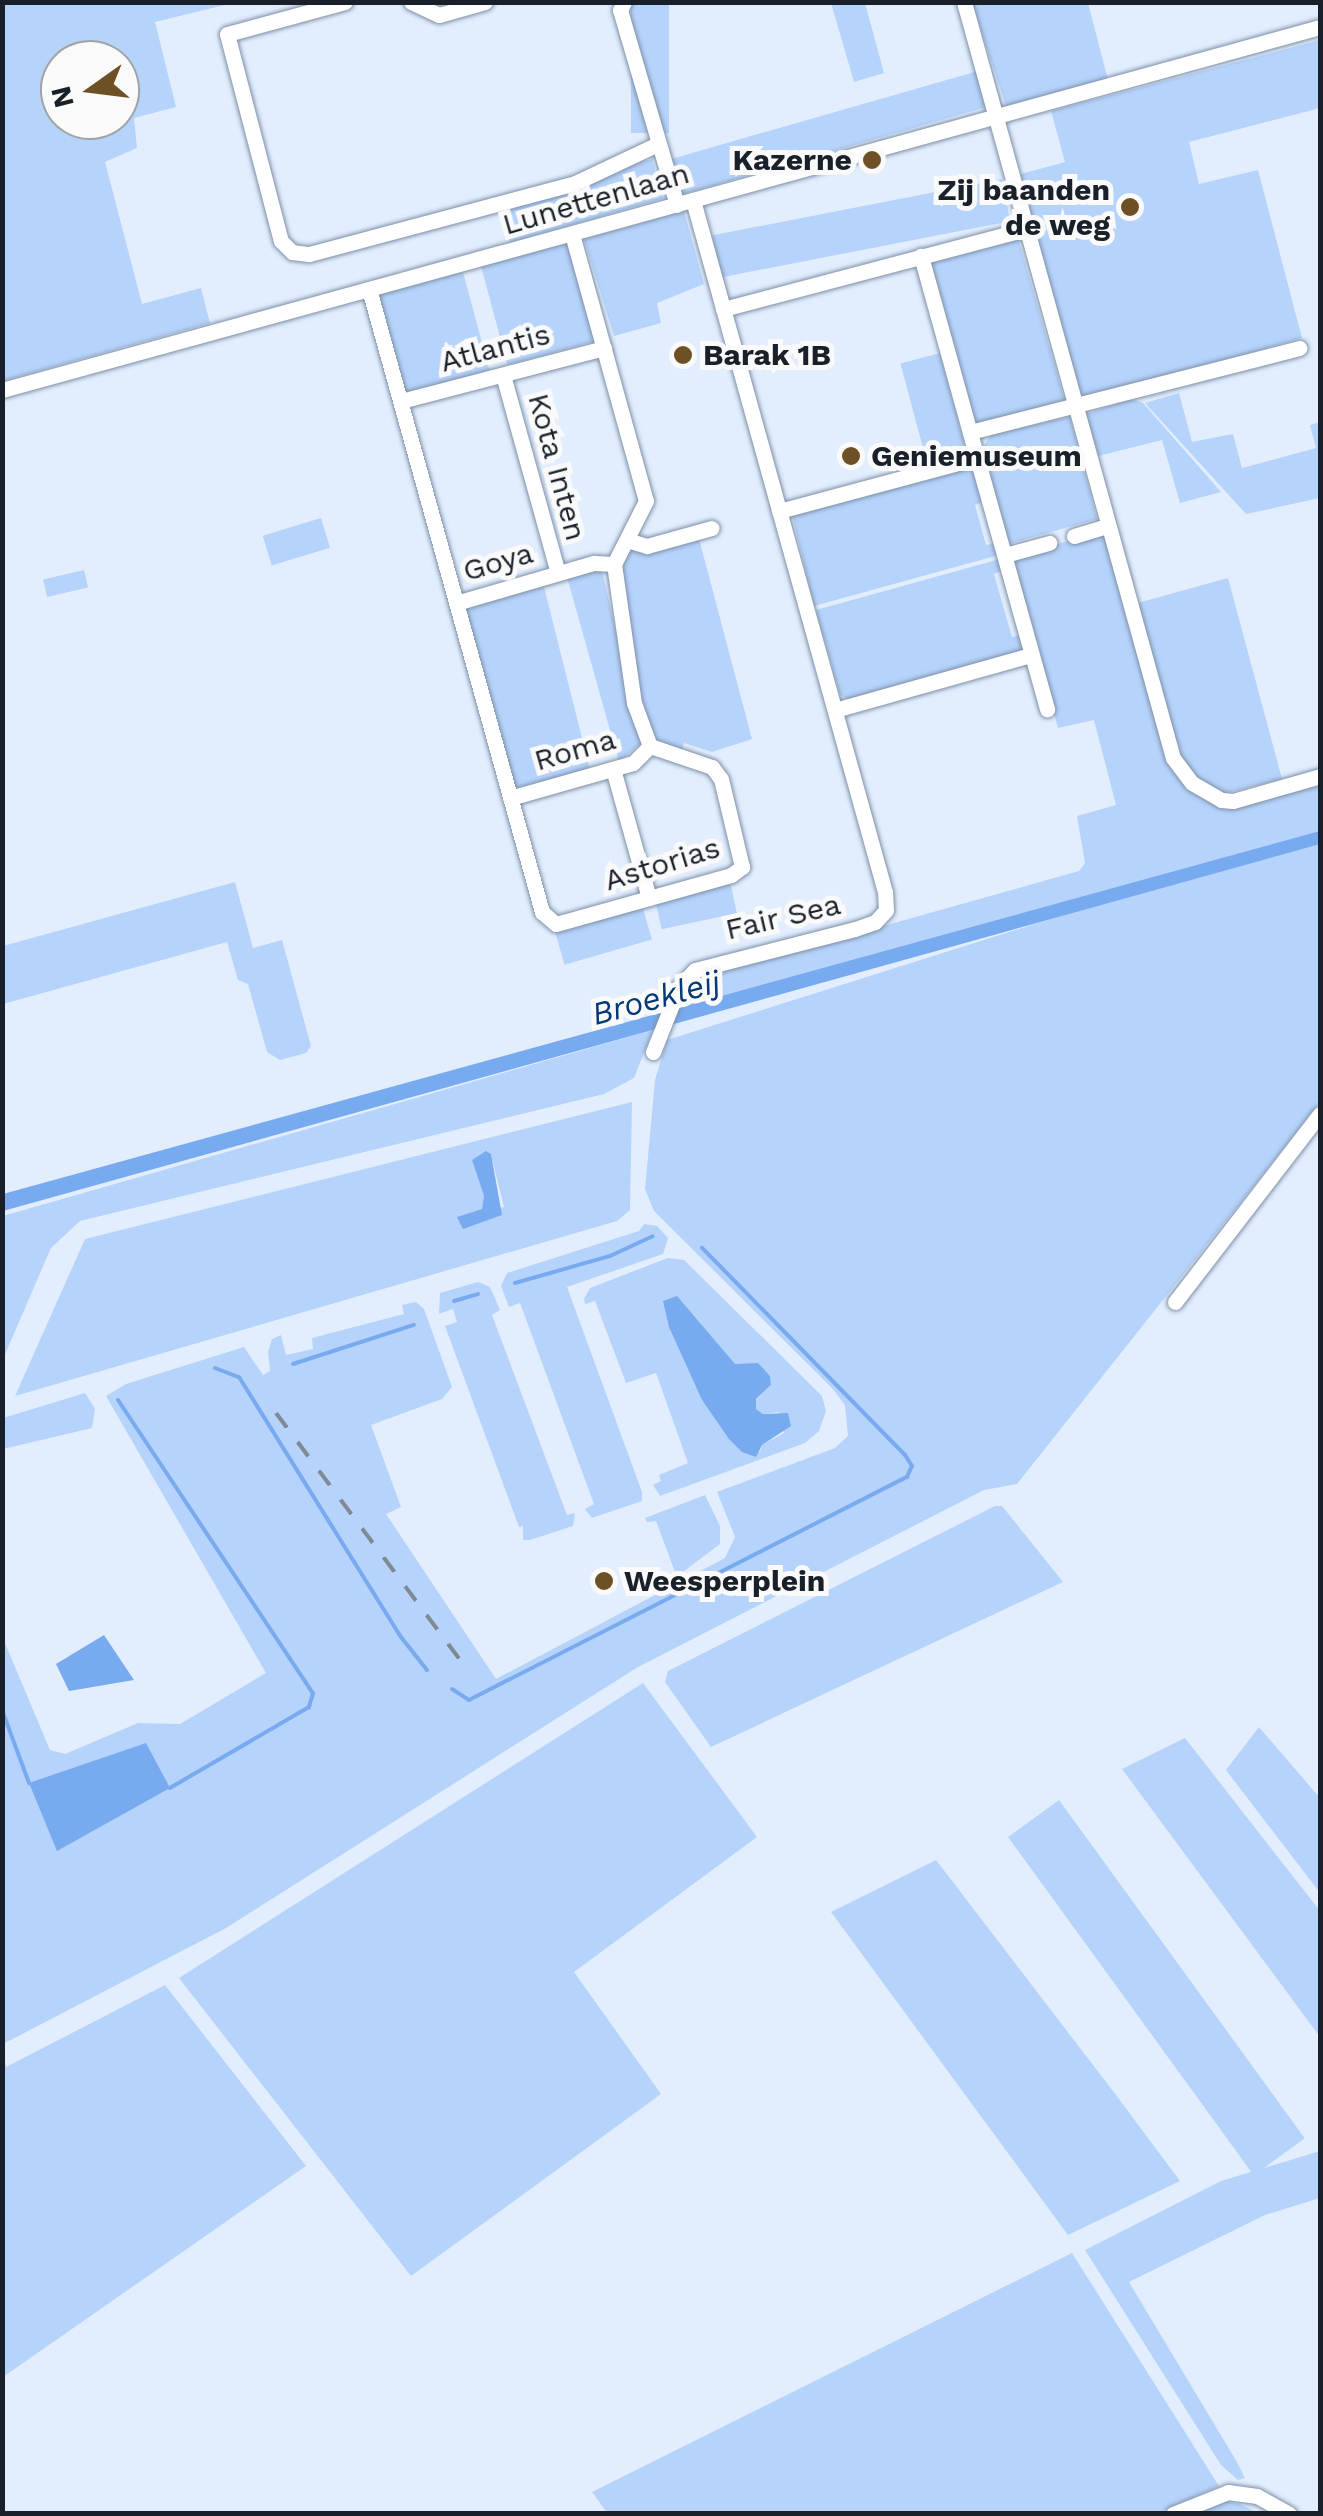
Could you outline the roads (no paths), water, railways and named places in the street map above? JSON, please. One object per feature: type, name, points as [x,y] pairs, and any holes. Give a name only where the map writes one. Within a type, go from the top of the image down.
[{"type":"street","points":[[344,2],[227,34],[281,241],[292,252],[309,254],[576,183],[658,144]]},
{"type":"street","points":[[411,2],[439,15],[486,2]]},
{"type":"street","points":[[964,2],[1165,738],[1183,775],[1220,800],[1267,792],[1320,776]]},
{"type":"street","points":[[617,5],[658,144],[685,202],[723,309],[834,710],[1032,655]]},
{"type":"street","name":"Lunettenlaan","points":[[2,390],[1320,28]]},
{"type":"street","points":[[723,309],[1026,229]]},
{"type":"street","points":[[572,234],[646,501],[614,564],[634,703],[650,746]]},
{"type":"street","points":[[921,256],[1047,708]]},
{"type":"street","name":"Astorias","points":[[369,289],[545,919],[556,924],[731,875],[742,867],[716,772],[650,746]]},
{"type":"street","name":"Atlantis","points":[[401,401],[604,348]]},
{"type":"street","points":[[970,432],[1299,348]]},
{"type":"street","name":"Kota Inten","points":[[503,374],[558,573]]},
{"type":"street","points":[[779,511],[977,458]]},
{"type":"street","points":[[1074,536],[1107,526]]},
{"type":"street","points":[[627,540],[647,546],[712,528]]},
{"type":"street","points":[[1005,555],[1049,543]]},
{"type":"street","name":"Goya","points":[[456,603],[594,562],[614,564]]},
{"type":"street","name":"Fair Sea","points":[[654,1052],[672,1001],[686,978],[707,964],[854,929],[876,922],[886,910],[886,892],[834,710]]},
{"type":"street","name":"Roma","points":[[510,798],[633,763],[650,746]]},
{"type":"street","points":[[613,768],[649,898]]},
{"type":"street","points":[[1175,1302],[1320,1114]]},
{"type":"street","points":[[1172,2514],[1228,2492],[1257,2496],[1288,2514]]},
{"type":"water","points":[[1320,831],[1320,844],[3,1211],[3,1194]]},
{"type":"water","points":[[486,1151],[491,1154],[502,1215],[463,1229],[457,1217],[482,1209],[484,1196],[472,1160]]},
{"type":"water","points":[[677,1296],[735,1364],[758,1363],[770,1376],[771,1385],[756,1399],[756,1409],[763,1414],[788,1413],[791,1426],[762,1445],[756,1457],[742,1452],[729,1439],[702,1400],[669,1327],[663,1301]]},
{"type":"water","points":[[104,1635],[134,1680],[69,1691],[56,1664]]},
{"type":"water","points":[[146,1743],[170,1788],[57,1851],[29,1783]]},
{"type":"waterway","points":[[515,1283],[610,1256],[653,1236]]},
{"type":"waterway","points":[[452,1689],[469,1700],[907,1477],[912,1466],[905,1455],[702,1248]]},
{"type":"waterway","points":[[454,1301],[478,1294]]},
{"type":"waterway","points":[[293,1364],[414,1325]]},
{"type":"waterway","points":[[215,1368],[239,1377],[401,1637],[427,1670]]},
{"type":"waterway","points":[[118,1400],[313,1693],[309,1707],[170,1788]]},
{"type":"waterway","points":[[2,1710],[29,1783]]},
{"type":"railway","points":[[276,1413],[470,1673]]},
{"type":"place","name":"Kazerne","points":[[872,160]]},
{"type":"place","name":"Zij baanden de weg","points":[[1130,207]]},
{"type":"place","name":"Barak 1B","points":[[683,355]]},
{"type":"place","name":"Geniemuseum","points":[[851,456]]},
{"type":"place","name":"Weesperplein","points":[[604,1581]]},
{"type":"water label","name":"Broekleij","points":[[656,998]]}]
